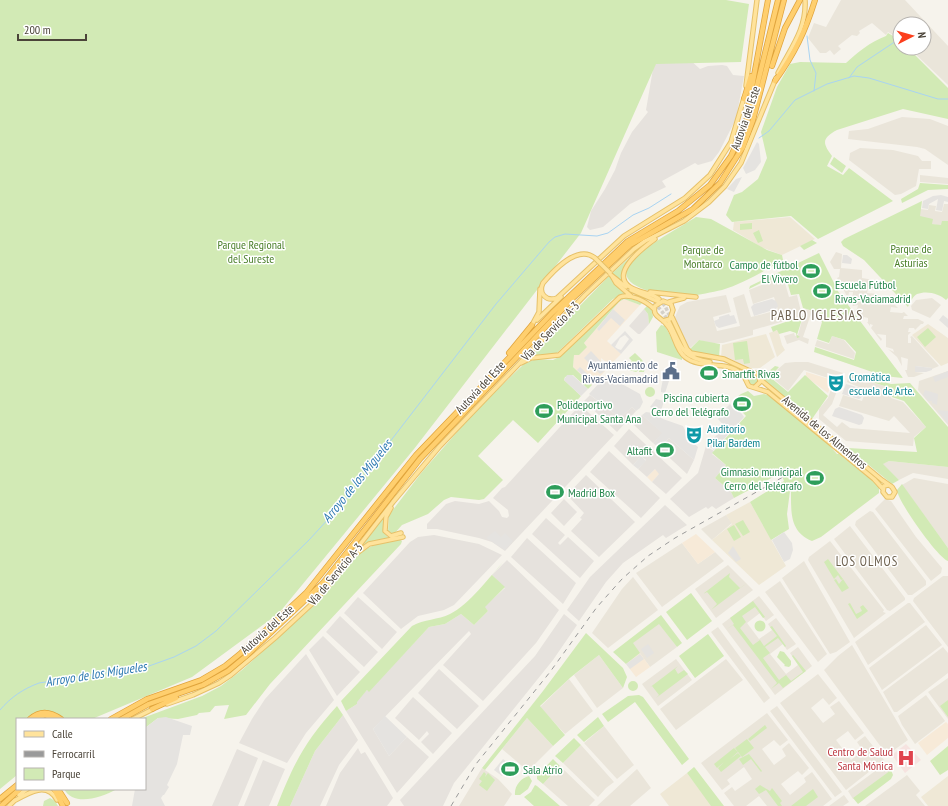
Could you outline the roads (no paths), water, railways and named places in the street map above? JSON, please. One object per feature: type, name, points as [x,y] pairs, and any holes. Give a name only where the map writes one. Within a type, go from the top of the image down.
[{"type":"highway","points":[[743,130],[768,0]]},
{"type":"highway","name":"Autovía del Este","points":[[113,718],[147,699],[189,685],[213,673],[241,653],[319,580],[416,455],[501,364],[617,250],[640,233],[689,204],[710,185],[731,156],[743,130],[755,94],[778,0]]},
{"type":"highway","name":"Autovía del Este","points":[[124,718],[149,704],[192,690],[228,671],[310,597],[420,459],[556,315],[630,245],[693,209],[720,183],[743,147],[761,96],[784,0]]},
{"type":"highway","points":[[761,96],[776,52],[800,0]]},
{"type":"highway","points":[[775,81],[800,43],[815,0]]},
{"type":"highway","points":[[744,99],[764,20]]},
{"type":"highway","points":[[501,364],[532,325]]},
{"type":"highway","points":[[152,709],[192,690]]},
{"type":"highway","points":[[31,718],[38,713],[45,712],[56,715],[60,718]]},
{"type":"highway","points":[[38,718],[45,715],[52,718]]},
{"type":"highway","points":[[0,799],[16,786]]},
{"type":"highway","points":[[1,806],[19,790]]},
{"type":"highway","points":[[55,790],[65,805]]},
{"type":"highway","points":[[58,790],[65,805]]},
{"type":"main road","points":[[543,283],[541,289],[544,296],[550,299],[556,298],[624,236],[685,198],[710,175],[731,142],[744,99],[757,0]]},
{"type":"main road","name":"Vía de Servicio A-3","points":[[135,718],[152,709],[199,693],[231,675],[315,601],[440,446],[516,366],[623,258],[645,241],[662,234],[684,221],[710,202],[733,175],[748,149],[775,81],[801,30],[804,0]]},
{"type":"main road","points":[[659,300],[629,286],[623,280],[623,274],[626,266],[647,244],[662,234]]},
{"type":"main road","points":[[532,325],[539,312],[539,290],[543,283],[550,275],[578,254],[588,254],[595,258],[630,292],[654,303]]},
{"type":"main road","points":[[532,325],[604,254]]},
{"type":"main road","points":[[626,266],[626,280],[632,286],[645,291],[696,297]]},
{"type":"main road","points":[[611,275],[631,290],[659,300],[668,302],[689,297]]},
{"type":"main road","points":[[611,275],[616,283],[632,297],[654,308]]},
{"type":"main road","points":[[516,366],[531,358],[559,355],[616,300],[623,296],[632,297]]},
{"type":"main road","points":[[659,300],[654,308],[656,317],[668,325],[681,352],[687,359],[697,363],[733,368]]},
{"type":"main road","points":[[668,302],[673,307],[671,320],[687,356],[695,359],[728,365],[746,378],[749,386],[755,387],[759,384],[761,380],[758,373],[752,372],[728,361],[697,358],[690,355],[684,348],[671,320]]},
{"type":"main road","points":[[663,321],[671,320]]},
{"type":"main road","points":[[746,378],[752,372]]},
{"type":"main road","name":"Avenida de los Almendros","points":[[761,380],[888,485]]},
{"type":"main road","name":"Avenida de los Almendros","points":[[755,387],[763,389],[774,396],[874,479],[883,489]]},
{"type":"main road","points":[[888,485],[894,489],[894,495],[887,497],[883,489],[888,485]]},
{"type":"main road","points":[[331,582],[364,547],[402,535],[388,535],[385,527],[386,516],[397,498]]},
{"type":"main road","points":[[8,806],[26,790]]},
{"type":"main road","points":[[14,801],[30,792],[44,790],[53,794],[65,805]]},
{"type":"main road","points":[[62,790],[65,805]]},
{"type":"waterway","points":[[807,36],[810,60],[816,73],[814,91]]},
{"type":"waterway","points":[[849,78],[857,67],[892,44]]},
{"type":"waterway","points":[[759,138],[769,131],[795,100],[827,84],[854,76],[869,78],[938,99],[948,99]]},
{"type":"waterway","name":"Arroyo de los Migueles","points":[[0,710],[8,701],[18,694],[39,683],[149,666],[174,657],[196,646],[216,631],[309,540],[342,504],[496,304],[549,242],[555,237],[565,234],[597,236],[608,233],[633,215],[649,208],[671,194]]},
{"type":"tunnel","points":[[659,299],[665,306],[672,321]]},
{"type":"tunnel","points":[[654,303],[669,322]]},
{"type":"railway","points":[[451,806],[476,764],[550,672],[597,607],[622,579],[648,556],[675,538],[783,477]]},
{"type":"place","name":"Campo de fútbol El Vivero","points":[[811,271]]},
{"type":"place","name":"Escuela Fútbol Rivas-Vaciamadrid","points":[[822,291]]},
{"type":"place","name":"Ayuntamiento de Rivas-Vaciamadrid","points":[[671,371]]},
{"type":"place","name":"Smartfit Rivas","points":[[709,373]]},
{"type":"place","name":"Cromática escuela de Arte.","points":[[836,383]]},
{"type":"place","name":"Piscina cubierta Cerro del Telégrafo","points":[[742,404]]},
{"type":"place","name":"Polideportivo Municipal Santa Ana","points":[[544,411]]},
{"type":"place","name":"Auditorio Pilar Bardem","points":[[694,435]]},
{"type":"place","name":"Altafit","points":[[665,450]]},
{"type":"place","name":"Gimnasio municipal Cerro del Telégrafo","points":[[815,478]]},
{"type":"place","name":"Madrid Box","points":[[555,492]]},
{"type":"place","name":"Centro de Salud Santa Mónica","points":[[906,758]]},
{"type":"place","name":"Sala Atrio","points":[[510,769]]},
{"type":"district","name":"PABLO IGLESIAS","points":[[817,315]]},
{"type":"district","name":"LOS OLMOS","points":[[867,561]]},
{"type":"park label","name":"Parque Regional del Sureste","points":[[251,251]]},
{"type":"park label","name":"Parque de Asturias","points":[[911,255]]},
{"type":"park label","name":"Parque de Montarco","points":[[703,256]]}]
